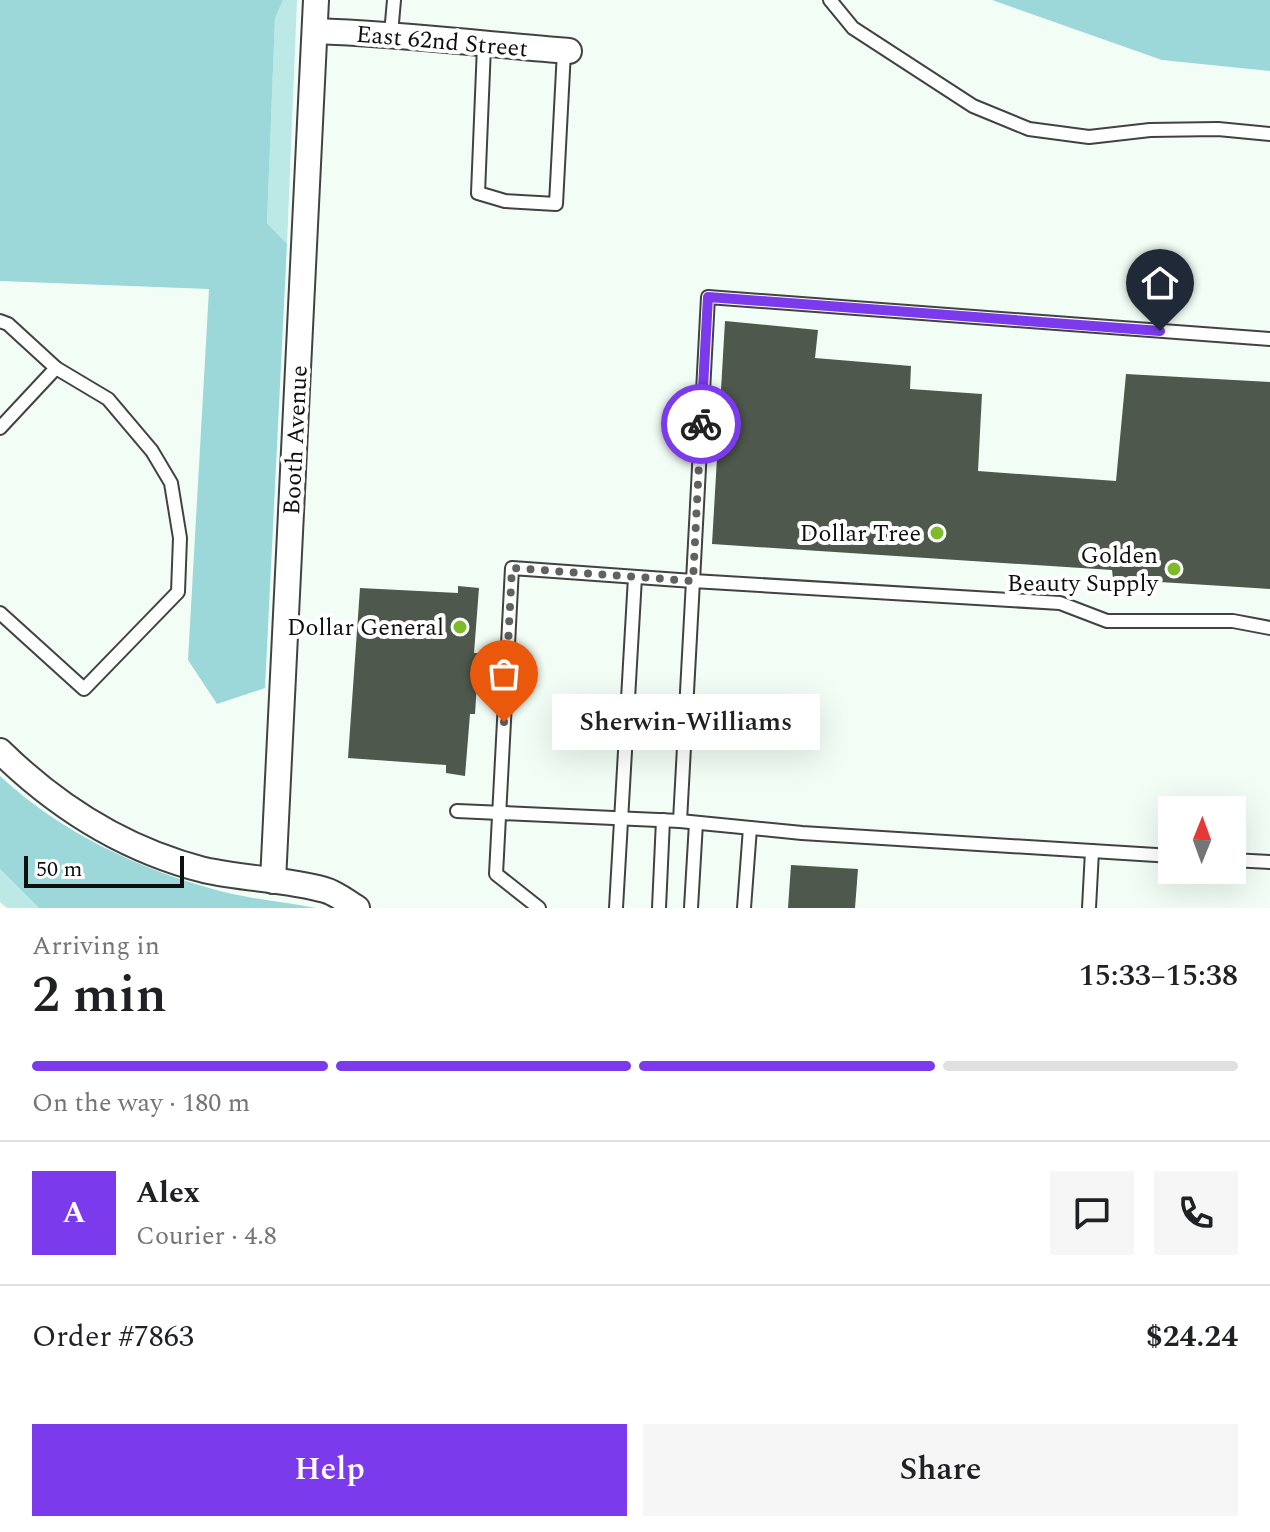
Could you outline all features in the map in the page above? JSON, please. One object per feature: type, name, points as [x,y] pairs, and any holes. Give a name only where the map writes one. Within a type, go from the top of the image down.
[{"type":"street","name":"Booth Avenue","points":[[273,881],[316,0]]},
{"type":"street","name":"East 62nd Street","points":[[315,31],[391,34],[484,46],[566,51]]},
{"type":"street","points":[[0,751],[31,781],[79,817],[147,851],[204,870],[328,891],[357,908]]},
{"type":"lane","points":[[391,34],[394,0]]},
{"type":"lane","points":[[830,0],[853,28],[959,97],[1029,129],[1089,137],[1150,130],[1218,129],[1270,134]]},
{"type":"lane","points":[[484,46],[478,193],[505,201],[556,204],[566,51]]},
{"type":"lane","points":[[680,821],[708,297],[1270,339]]},
{"type":"lane","points":[[0,321],[8,324],[56,368],[108,399],[152,451],[171,483],[180,538],[178,592],[84,689],[0,613]]},
{"type":"lane","points":[[0,428],[56,368]]},
{"type":"lane","points":[[539,908],[496,874],[512,568],[1060,603],[1107,621],[1233,621],[1270,628]]},
{"type":"lane","points":[[616,908],[635,577]]},
{"type":"lane","points":[[457,811],[680,821],[1158,855]]},
{"type":"lane","points":[[659,908],[663,820]]},
{"type":"lane","points":[[691,908],[696,823]]},
{"type":"lane","points":[[744,908],[750,828]]},
{"type":"lane","points":[[1089,908],[1092,851]]},
{"type":"lane","points":[[1246,861],[1270,862]]},
{"type":"shaded area","points":[[0,0],[283,0],[275,18],[267,223],[287,244],[265,688],[217,704],[188,660],[209,289],[0,281]]},
{"type":"shaded area","points":[[283,0],[297,0],[287,244],[267,223],[275,17]]},
{"type":"shaded area","points":[[992,0],[1270,0],[1270,71],[1162,60]]},
{"type":"shaded area","points":[[0,776],[48,815],[131,860],[220,891],[316,908],[39,908],[0,869]]},
{"type":"shaded area","points":[[0,869],[39,908],[7,908],[0,902]]},
{"type":"building","points":[[725,321],[818,330],[815,358],[911,366],[910,389],[982,394],[978,471],[1116,481],[1126,374],[1270,382],[1270,589],[1113,579],[1112,570],[712,544]]},
{"type":"building","points":[[458,586],[479,588],[474,653],[479,653],[475,714],[470,714],[465,776],[446,773],[446,765],[348,758],[360,588],[458,593]]},
{"type":"building","points":[[791,865],[858,869],[855,908],[788,908]]},
{"type":"way so far","points":[[504,722],[512,568],[693,581],[701,424]]},
{"type":"place","name":"Dollar Tree","points":[[937,533]]},
{"type":"place","name":"Golden Beauty Supply","points":[[1174,569]]},
{"type":"place","name":"Dollar General","points":[[460,627]]},
{"type":"place","name":"Sherwin-Williams","points":[[504,722]]},
{"type":"route","points":[[701,424],[708,297],[1160,331]]}]
